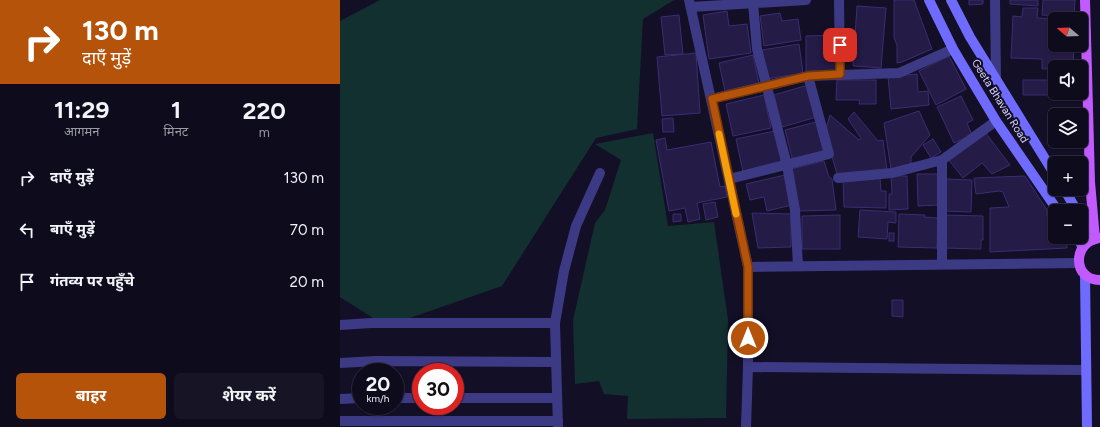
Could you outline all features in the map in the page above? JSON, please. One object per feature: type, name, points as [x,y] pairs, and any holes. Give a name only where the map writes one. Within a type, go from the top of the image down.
[{"type":"main road","name":"Geeta Bhavan Road","points":[[929,0],[953,49],[996,121],[1053,204]]},
{"type":"main road","name":"Geeta Bhavan Road","points":[[951,0],[970,37],[1048,164]]},
{"type":"main road","points":[[1085,0],[1090,182],[1096,239]]},
{"type":"main road","points":[[1088,228],[1096,239]]},
{"type":"main road","points":[[1087,427],[1085,275],[1079,263],[1079,256],[1083,247],[1096,239]]},
{"type":"main road","points":[[1085,275],[1091,279],[1100,280]]},
{"type":"street","points":[[746,427],[748,367],[748,267],[690,4],[806,0]]},
{"type":"street","points":[[839,0],[840,74]]},
{"type":"street","points":[[995,0],[996,80]]},
{"type":"street","points":[[753,3],[758,49],[787,165],[795,210],[798,266]]},
{"type":"street","points":[[712,99],[808,76],[899,73],[953,49]]},
{"type":"street","points":[[729,179],[829,154],[808,76]]},
{"type":"street","points":[[838,178],[892,173],[942,160],[996,121]]},
{"type":"street","points":[[942,160],[942,264]]},
{"type":"street","points":[[340,421],[558,424],[555,324],[564,271],[576,226],[600,173]]},
{"type":"street","points":[[748,267],[1079,263]]},
{"type":"street","points":[[340,325],[371,323],[555,324]]},
{"type":"street","points":[[340,363],[376,361],[556,362]]},
{"type":"street","points":[[748,367],[1086,370]]},
{"type":"street","points":[[340,399],[352,398]]},
{"type":"street","points":[[464,398],[557,398]]},
{"type":"green space","points":[[380,0],[674,0],[643,19],[637,129],[596,138],[502,286],[404,320],[373,318],[340,297],[340,21]]},
{"type":"green space","points":[[653,133],[668,226],[714,222],[728,320],[726,418],[627,419],[628,396],[604,394],[599,381],[575,384],[573,320],[595,223],[605,210],[621,160],[595,144]]},
{"type":"building","points":[[894,0],[914,0],[932,49],[897,63],[897,45],[894,38]]},
{"type":"building","points":[[969,0],[983,0],[983,4],[969,5]]},
{"type":"building","points":[[1010,0],[1038,0],[1038,6],[1010,4]]},
{"type":"building","points":[[1043,0],[1075,0],[1074,12],[1048,12],[1048,15],[1042,15]]},
{"type":"building","points":[[857,6],[886,8],[881,68],[853,66]]},
{"type":"building","points":[[1023,8],[1038,8],[1037,18],[1048,18],[1048,52],[1074,52],[1073,60],[1048,60],[1048,69],[1042,69],[1042,59],[1011,58],[1013,16],[1022,17]]},
{"type":"building","points":[[727,11],[729,26],[747,24],[751,53],[709,59],[703,15]]},
{"type":"building","points":[[780,13],[782,21],[798,19],[801,40],[764,46],[760,16]]},
{"type":"building","points":[[679,15],[683,54],[665,55],[661,17]]},
{"type":"building","points":[[838,35],[838,71],[806,71],[806,36]]},
{"type":"building","points":[[799,44],[803,73],[767,79],[762,50]]},
{"type":"building","points":[[696,53],[700,113],[662,116],[657,57]]},
{"type":"building","points":[[753,55],[759,83],[725,91],[719,63]]},
{"type":"building","points":[[949,56],[966,89],[936,105],[919,71]]},
{"type":"building","points":[[917,74],[918,92],[928,91],[929,105],[891,109],[888,77]]},
{"type":"building","points":[[837,80],[876,80],[876,104],[859,104],[860,100],[836,100]]},
{"type":"building","points":[[1023,80],[1048,80],[1048,95],[1023,95]]},
{"type":"building","points":[[808,85],[817,117],[782,127],[774,95]]},
{"type":"building","points":[[764,95],[771,128],[733,136],[726,104]]},
{"type":"building","points":[[961,96],[973,120],[967,123],[972,135],[954,143],[937,107]]},
{"type":"building","points":[[919,111],[930,135],[911,157],[911,164],[891,169],[884,123]]},
{"type":"building","points":[[854,112],[878,141],[883,140],[887,170],[837,174],[825,132],[830,115],[859,140],[861,138],[848,119]]},
{"type":"building","points":[[673,118],[674,132],[663,132],[662,119]]},
{"type":"building","points":[[816,122],[824,153],[793,161],[785,130]]},
{"type":"building","points":[[775,131],[782,164],[743,172],[736,139]]},
{"type":"building","points":[[985,132],[1010,165],[992,174],[982,163],[963,178],[948,159]]},
{"type":"building","points":[[665,138],[667,150],[711,142],[720,187],[725,186],[727,197],[697,203],[700,219],[688,222],[685,208],[669,211],[656,140]]},
{"type":"building","points":[[933,139],[941,152],[931,158],[923,145]]},
{"type":"building","points":[[824,161],[829,177],[832,179],[836,210],[798,211],[791,169]]},
{"type":"building","points":[[917,174],[938,174],[939,205],[918,206]]},
{"type":"building","points":[[785,175],[792,205],[767,211],[764,197],[750,200],[746,184]]},
{"type":"building","points":[[891,176],[907,176],[908,209],[889,210],[889,194],[892,194]]},
{"type":"building","points":[[1025,176],[1047,210],[1048,244],[1067,244],[1067,248],[990,252],[990,208],[1009,207],[1003,192],[999,191],[976,194],[974,178]]},
{"type":"building","points":[[880,178],[881,191],[886,191],[886,208],[844,207],[843,179]]},
{"type":"building","points":[[945,179],[972,180],[971,212],[944,211]]},
{"type":"building","points":[[715,202],[718,217],[706,220],[703,204]]},
{"type":"building","points":[[860,210],[896,212],[896,223],[888,222],[887,239],[858,237]]},
{"type":"building","points":[[752,213],[791,214],[791,247],[758,248]]},
{"type":"building","points":[[673,214],[681,214],[681,221],[673,222]]},
{"type":"building","points":[[899,214],[925,215],[924,217],[938,218],[937,248],[898,247]]},
{"type":"building","points":[[840,215],[840,249],[802,249],[802,216]]},
{"type":"building","points":[[944,215],[983,216],[983,240],[981,240],[981,249],[943,248]]},
{"type":"building","points":[[889,233],[894,233],[894,241],[889,241]]},
{"type":"building","points":[[892,300],[903,300],[903,317],[892,316]]},
{"type":"slow traffic","points":[[719,134],[736,214]]},
{"type":"route","points":[[748,338],[748,267],[712,99],[808,76],[840,74],[840,45]]}]
